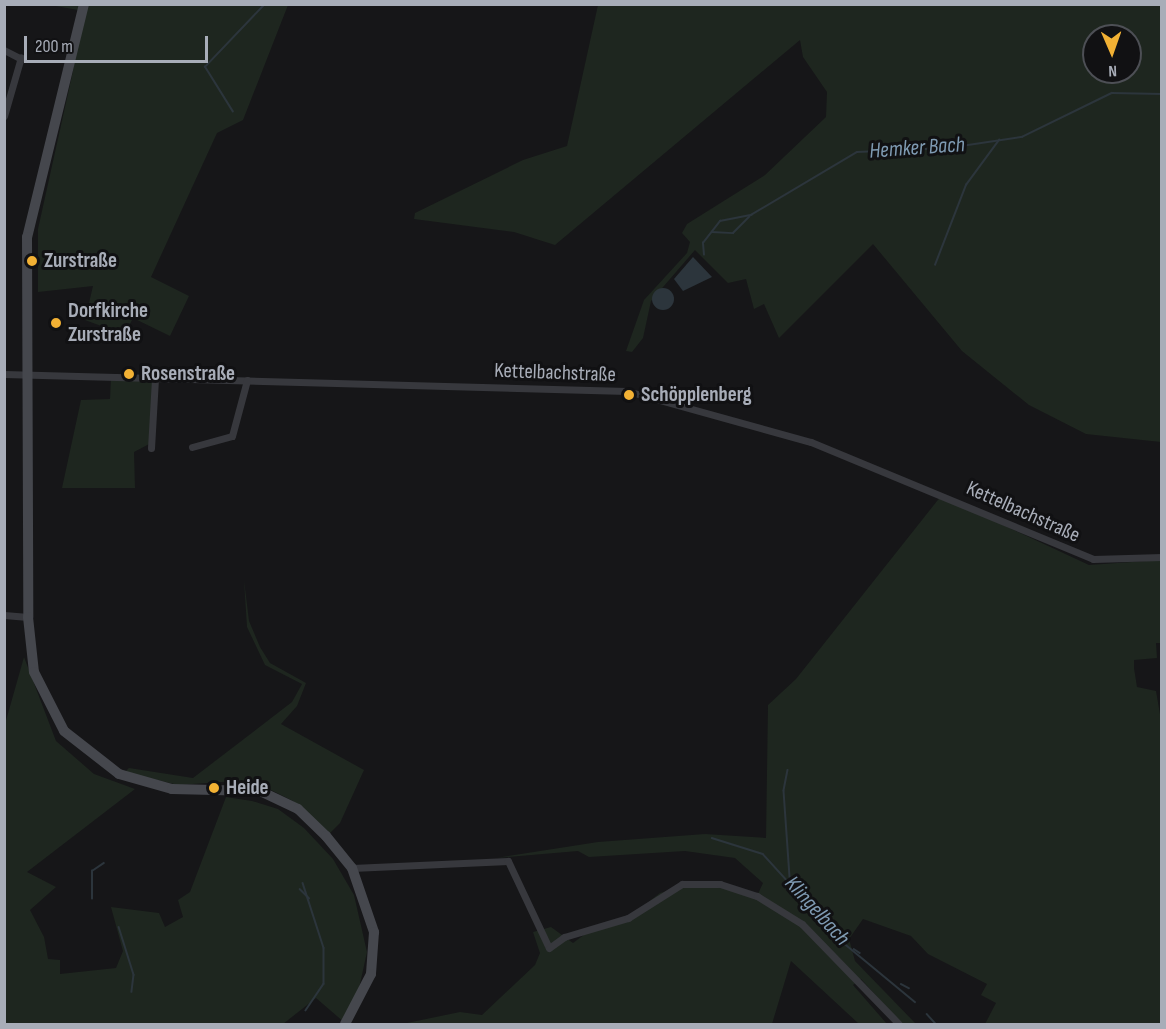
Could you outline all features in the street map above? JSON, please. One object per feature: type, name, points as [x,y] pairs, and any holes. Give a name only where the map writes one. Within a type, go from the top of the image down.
[{"type":"main road","points":[[84,4],[27,237],[28,617],[39,687],[53,716],[87,754],[149,785],[272,795],[309,818],[352,868],[374,932],[374,956],[361,1003],[345,1024]]},
{"type":"main road","points":[[28,374],[26,426],[28,516]]},
{"type":"street","points":[[4,50],[20,57],[7,94],[4,116]]},
{"type":"street","name":"Kettelbachstraße","points":[[4,374],[627,392],[811,442],[1093,560],[1161,557]]},
{"type":"street","points":[[151,448],[155,378]]},
{"type":"street","points":[[192,447],[232,436],[247,380]]},
{"type":"street","points":[[4,615],[28,617]]},
{"type":"street","points":[[352,868],[508,861],[549,948],[564,937],[628,918],[682,884],[720,884],[757,896],[802,924],[899,1024]]},
{"type":"shaded area","points":[[50,5],[288,5],[243,120],[217,133],[151,277],[189,296],[170,336],[133,318],[122,340],[99,339],[104,327],[85,320],[93,286],[38,292],[38,229],[73,71],[78,10]]},
{"type":"shaded area","points":[[598,5],[1161,5],[1161,442],[1086,434],[1029,405],[962,351],[873,244],[779,338],[764,304],[754,309],[746,279],[728,283],[695,250],[651,301],[643,338],[632,352],[626,351],[644,300],[687,253],[690,242],[682,233],[687,224],[765,175],[826,117],[827,92],[803,57],[800,40],[555,245],[514,232],[414,219],[415,213],[523,160],[567,146]]},
{"type":"shaded area","points":[[693,257],[712,277],[683,291],[674,279]]},
{"type":"shaded area","points":[[663,288],[671,291],[674,299],[671,307],[663,310],[655,307],[652,299],[655,291]]},
{"type":"shaded area","points":[[111,378],[155,378],[153,442],[134,452],[135,488],[62,488],[81,400],[110,399]]},
{"type":"shaded area","points":[[941,496],[1089,565],[1161,560],[1161,643],[1156,643],[1157,658],[1134,660],[1134,668],[1137,687],[1156,691],[1161,720],[1161,1024],[985,1024],[996,1003],[981,995],[987,984],[928,954],[911,936],[863,919],[849,939],[855,961],[916,1024],[902,1024],[861,979],[853,985],[887,1024],[859,1024],[791,961],[772,1024],[402,1024],[460,1012],[482,1015],[535,965],[540,953],[533,932],[551,927],[573,943],[589,931],[628,918],[660,893],[704,881],[757,896],[763,883],[735,858],[685,851],[589,857],[578,851],[496,858],[598,842],[705,834],[766,838],[768,705],[796,679]]},
{"type":"shaded area","points":[[244,580],[249,621],[260,647],[270,663],[306,683],[297,706],[281,724],[364,770],[340,823],[329,834],[293,801],[271,790],[236,781],[178,785],[125,772],[129,768],[193,778],[292,702],[302,684],[265,665],[247,627]]},
{"type":"shaded area","points":[[24,657],[56,741],[94,774],[135,789],[27,872],[56,887],[30,910],[44,937],[48,959],[60,960],[60,974],[116,968],[123,951],[111,907],[159,913],[165,927],[183,917],[178,900],[190,892],[226,797],[252,801],[278,809],[304,828],[333,859],[354,895],[367,952],[356,1002],[345,1023],[316,998],[283,1024],[5,1024],[5,724]]},
{"type":"waterway","points":[[233,112],[205,67],[265,4]]},
{"type":"waterway","name":"Hemker Bach","points":[[704,255],[703,243],[720,221],[751,215],[857,152],[948,148],[1022,137],[1112,93],[1162,94]]},
{"type":"waterway","points":[[935,265],[966,185],[999,140]]},
{"type":"waterway","points":[[712,232],[733,233],[749,217]]},
{"type":"waterway","points":[[788,770],[784,791],[790,877]]},
{"type":"waterway","name":"Klingelbach","points":[[712,838],[763,854],[845,944],[915,1002]]},
{"type":"waterway","points":[[92,899],[92,871],[104,863]]},
{"type":"waterway","points":[[303,883],[324,948],[324,984],[306,1011]]},
{"type":"waterway","points":[[300,889],[309,898]]},
{"type":"waterway","points":[[119,927],[134,975],[132,992]]},
{"type":"waterway","name":"Klingelbach","points":[[854,949],[860,953]]},
{"type":"waterway","points":[[901,984],[909,988]]},
{"type":"waterway","name":"Klingelbach","points":[[927,1014],[936,1024]]},
{"type":"place","name":"Zurstraße","points":[[32,261]]},
{"type":"place","name":"Dorfkirche Zurstraße","points":[[56,323]]},
{"type":"place","name":"Rosenstraße","points":[[129,374]]},
{"type":"place","name":"Schöpplenberg","points":[[629,395]]},
{"type":"place","name":"Heide","points":[[214,788]]}]
